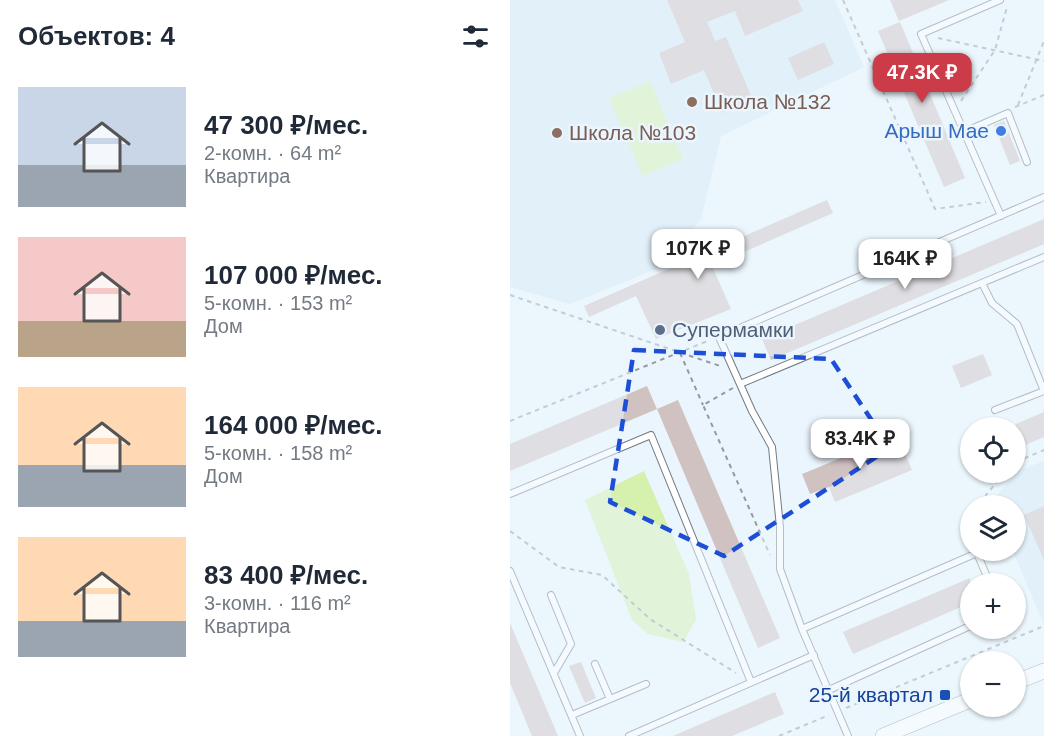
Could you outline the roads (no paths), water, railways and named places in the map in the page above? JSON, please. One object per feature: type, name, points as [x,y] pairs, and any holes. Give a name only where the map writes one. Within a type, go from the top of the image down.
[{"type":"street","points":[[1026,678],[1044,670]]},
{"type":"street","points":[[884,736],[960,704]]},
{"type":"lane","points":[[1000,0],[921,34],[1001,216]]},
{"type":"lane","points":[[964,132],[1008,113],[1027,162]]},
{"type":"lane","points":[[848,736],[802,629],[780,569],[780,527],[772,447],[752,411],[719,337],[1044,197]]},
{"type":"lane","points":[[741,384],[1044,257]]},
{"type":"lane","points":[[982,283],[992,303],[1017,324],[1044,391],[995,410]]},
{"type":"lane","points":[[510,494],[651,435],[751,682]]},
{"type":"lane","points":[[802,629],[977,554],[985,573]]},
{"type":"lane","points":[[510,571],[580,736]]},
{"type":"lane","points":[[551,595],[571,644],[554,673]]},
{"type":"lane","points":[[829,690],[960,631]]},
{"type":"lane","points":[[629,736],[814,655]]},
{"type":"lane","points":[[596,664],[610,699]]},
{"type":"lane","points":[[572,715],[646,684]]},
{"type":"place","name":"Школа №132","points":[[692,102]]},
{"type":"place","name":"Арыш Мае","points":[[1001,131]]},
{"type":"place","name":"Школа №103","points":[[557,133]]},
{"type":"place","name":"Супермамки","points":[[660,330]]},
{"type":"place","name":"25-й квартал","points":[[945,695]]}]
